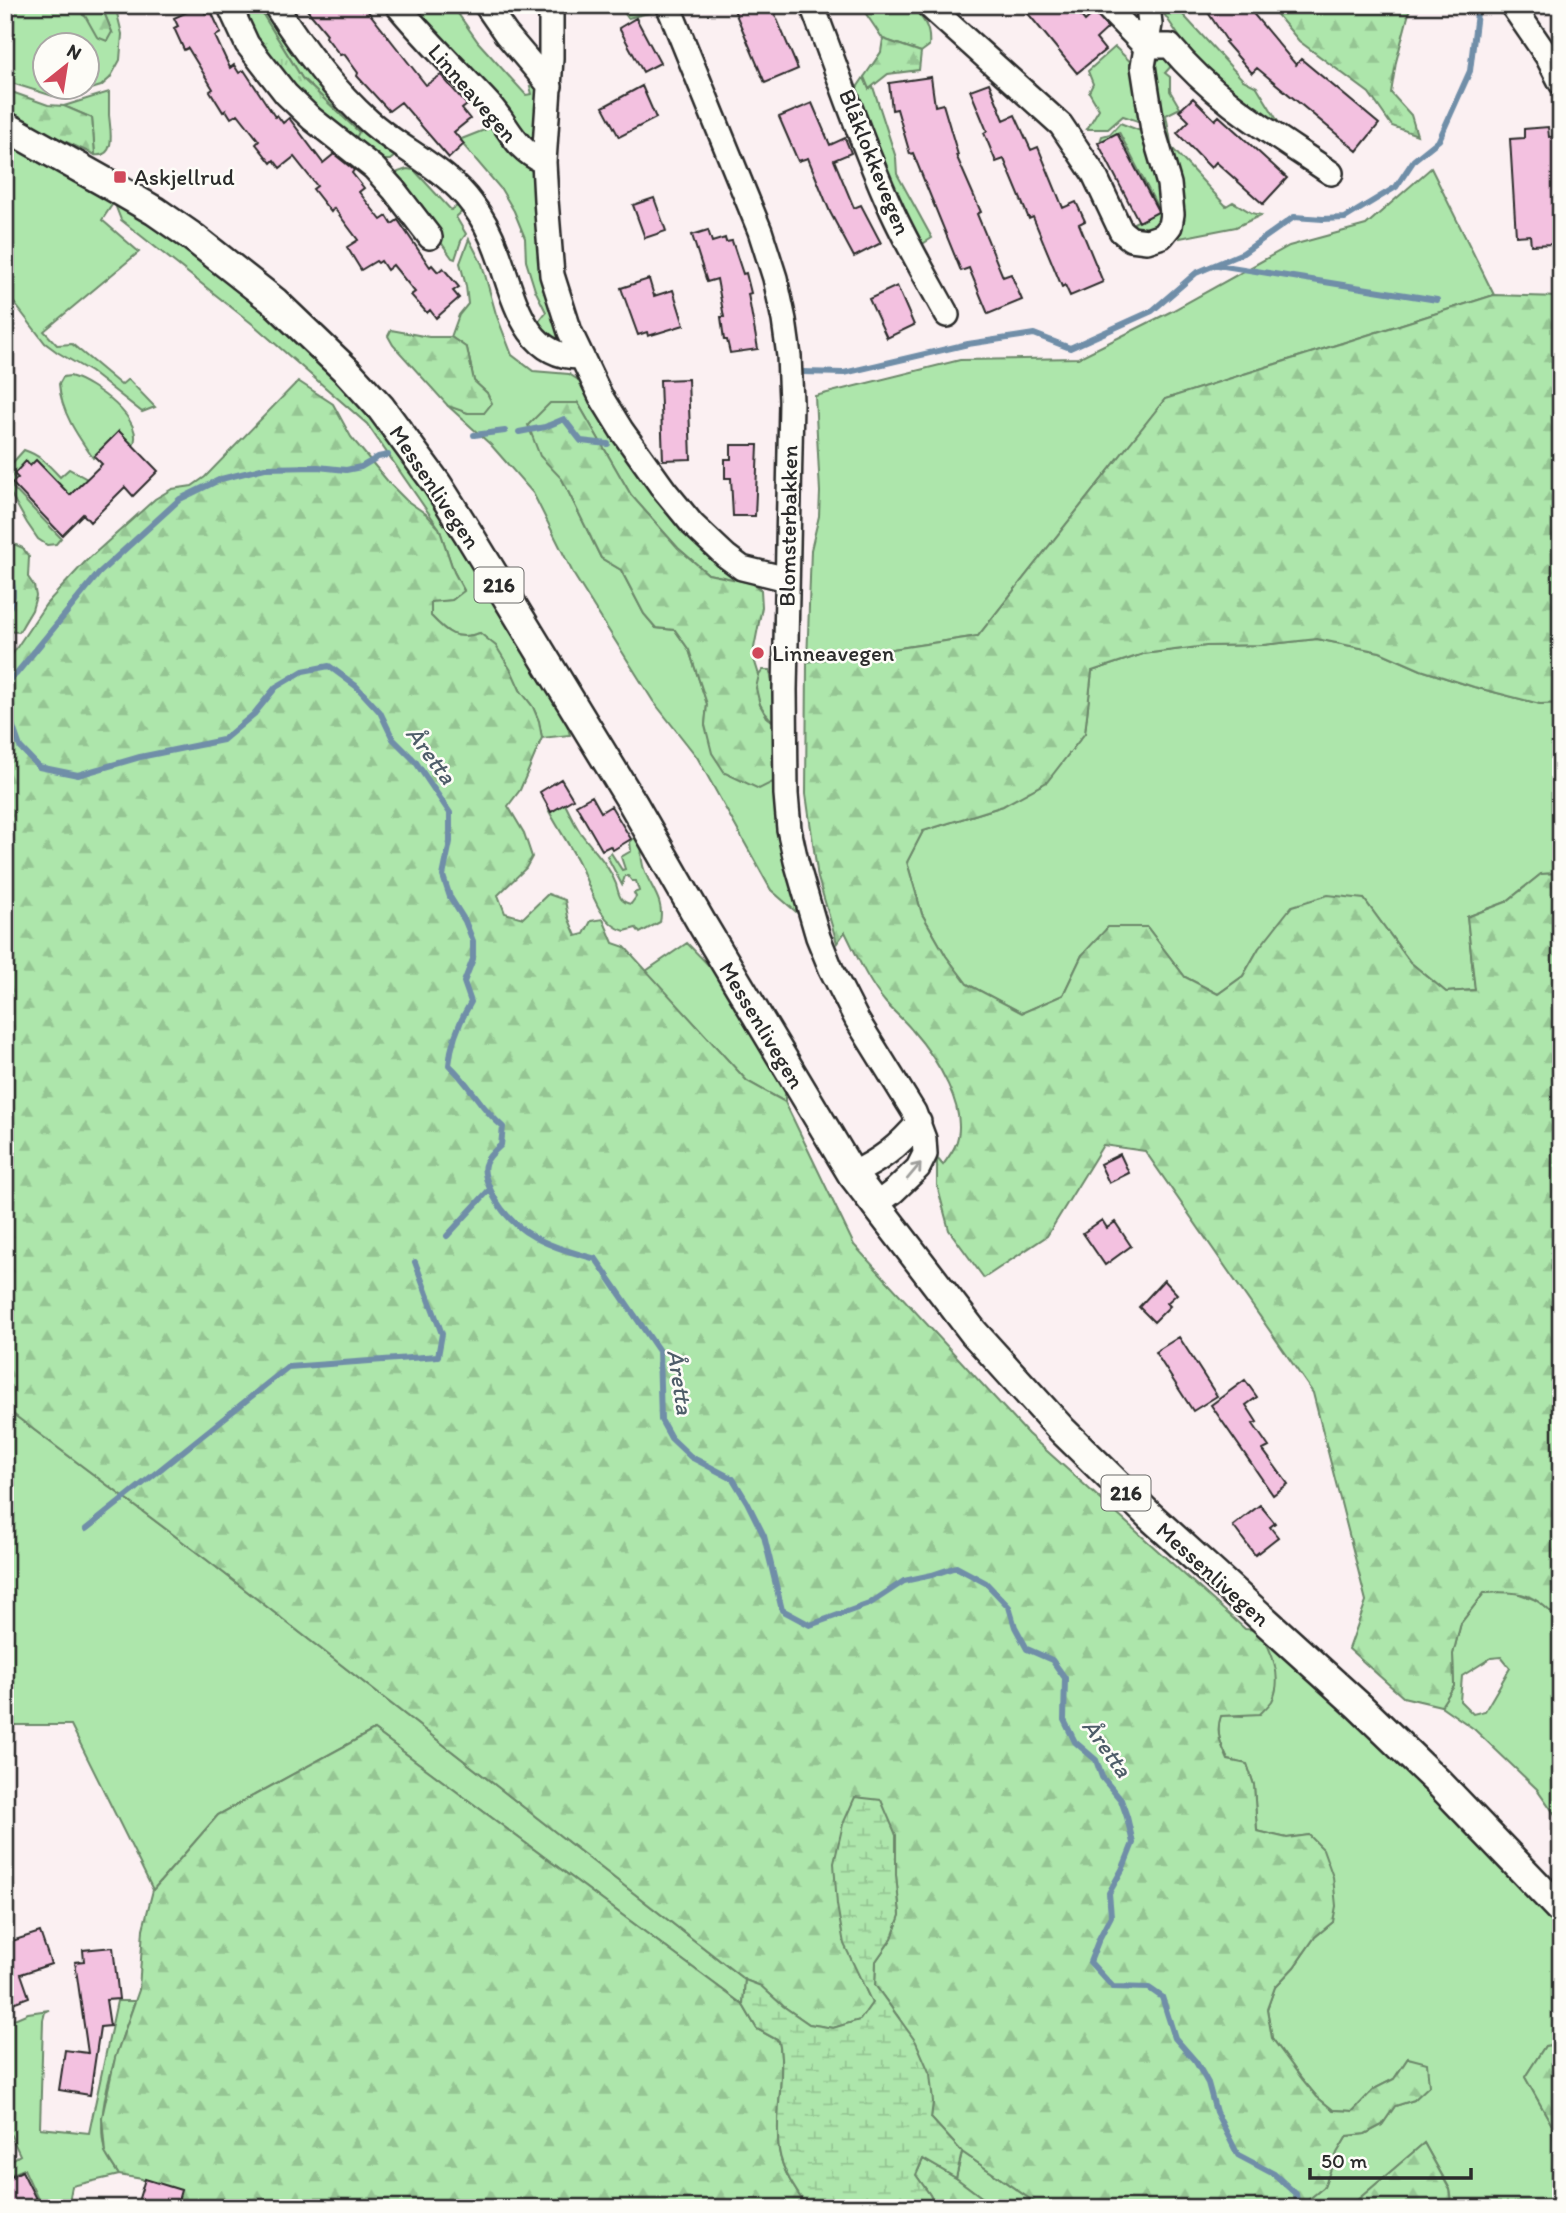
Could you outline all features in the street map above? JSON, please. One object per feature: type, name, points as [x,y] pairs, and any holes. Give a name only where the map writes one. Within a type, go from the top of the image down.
[{"type":"main road","name":"Messenlivegen","points":[[5,126],[155,211],[224,261],[314,338],[381,408],[437,484],[468,533],[632,802],[852,1174],[874,1206],[974,1333],[1062,1430],[1151,1517],[1359,1706],[1440,1784],[1561,1910]]},
{"type":"street","points":[[229,5],[247,44],[286,94],[312,119],[374,168],[430,237]]},
{"type":"street","points":[[275,5],[300,42],[347,100],[370,122],[451,182],[473,205],[487,228],[513,297],[532,336],[555,353],[582,358]]},
{"type":"street","points":[[486,5],[506,34],[550,86]]},
{"type":"street","name":"Linneavegen","points":[[551,5],[550,86],[544,162],[552,275],[570,332],[601,397],[622,431],[665,491],[699,532],[742,568],[787,579]]},
{"type":"street","name":"Blomsterbakken","points":[[668,5],[761,231],[784,320],[791,402],[787,579],[786,794],[789,828],[818,937],[831,969],[857,1020],[919,1122],[924,1139],[925,1154],[918,1168],[874,1206]]},
{"type":"street","name":"Blåklokkevegen","points":[[812,5],[891,209],[906,242],[947,315]]},
{"type":"street","points":[[928,5],[1060,125],[1094,174],[1121,232],[1130,239],[1147,241],[1162,236],[1170,226],[1172,214],[1169,184],[1153,130],[1143,66],[1150,24],[1148,5]]},
{"type":"street","points":[[1105,5],[1145,47],[1170,46],[1192,72],[1228,104],[1331,173]]},
{"type":"street","points":[[1512,5],[1547,56],[1561,83]]},
{"type":"street","name":"Linneavegen","points":[[405,9],[434,49],[491,107],[519,145],[529,156],[544,162]]},
{"type":"street","points":[[374,168],[421,159]]},
{"type":"street","points":[[852,1174],[876,1163],[891,1152],[919,1122]]},
{"type":"green space","points":[[9,5],[79,5],[83,15],[112,32],[101,5],[115,5],[122,34],[120,60],[110,78],[102,85],[102,32],[32,32],[32,89],[5,81],[5,15]]},
{"type":"green space","points":[[79,5],[101,5],[112,32],[107,41],[102,39],[102,32],[94,32]]},
{"type":"green space","points":[[235,5],[257,5],[302,78],[359,132],[353,144],[285,86]]},
{"type":"green space","points":[[257,5],[270,5],[396,155],[390,160],[374,160],[353,144],[358,131],[302,78]]},
{"type":"green space","points":[[418,5],[452,5],[478,42],[526,95],[532,94],[530,86],[538,86],[538,152],[414,17]]},
{"type":"green space","points":[[619,5],[654,5],[656,11],[628,18]]},
{"type":"green space","points":[[860,5],[910,5],[925,23],[929,33],[929,46],[921,52],[883,39]]},
{"type":"green space","points":[[1158,5],[1174,5],[1243,80],[1257,87],[1282,128],[1231,94],[1198,64]]},
{"type":"green space","points":[[1269,5],[1411,5],[1391,93],[1411,115],[1417,135],[1392,126],[1369,93],[1299,41]]},
{"type":"green space","points":[[883,39],[921,52],[919,70],[888,74],[869,89],[864,77],[881,52]]},
{"type":"green space","points":[[1115,47],[1138,69],[1144,123],[1123,116],[1108,129],[1087,129],[1099,109],[1089,92],[1093,84],[1088,71]]},
{"type":"green space","points":[[1164,58],[1174,63],[1165,73],[1170,77],[1170,91],[1180,108],[1166,115],[1172,148],[1226,206],[1233,202],[1261,215],[1236,227],[1180,238],[1182,194],[1162,126],[1155,87],[1158,60]]},
{"type":"green space","points":[[864,77],[869,89],[873,87],[896,158],[897,174],[932,238],[916,248],[858,106],[856,89]]},
{"type":"green space","points":[[9,91],[32,99],[32,102],[64,106],[92,118],[95,155],[5,110],[5,93]]},
{"type":"green space","points":[[109,92],[111,141],[107,152],[95,155],[92,118],[64,106],[77,102],[102,102],[102,94]]},
{"type":"green space","points":[[1120,123],[1146,133],[1165,191],[1160,223],[1148,235],[1128,226],[1159,210],[1119,132],[1100,142],[1102,136],[1110,134]]},
{"type":"green space","points":[[492,127],[537,172],[562,333],[558,343],[536,325],[546,312],[535,290],[526,261],[525,238],[514,211],[501,189],[459,140]]},
{"type":"green space","points":[[5,140],[92,188],[173,236],[233,280],[315,353],[415,471],[556,704],[570,735],[542,738],[534,710],[493,645],[480,633],[464,636],[452,634],[431,616],[431,601],[452,600],[464,590],[454,572],[439,528],[367,424],[255,326],[121,220],[114,202],[102,220],[139,252],[44,331],[57,345],[72,344],[121,385],[128,379],[155,407],[142,412],[91,372],[45,343],[5,291]]},
{"type":"green space","points":[[1431,168],[1494,295],[1165,399],[978,636],[807,662],[811,550],[819,516],[820,492],[815,396],[960,360],[1078,358],[1170,312],[1289,246],[1366,225]]},
{"type":"green space","points":[[414,170],[451,210],[462,203],[465,209],[456,217],[466,234],[455,259],[395,177],[398,172]]},
{"type":"green space","points":[[469,239],[482,264],[496,314],[512,355],[533,371],[569,374],[583,383],[761,590],[751,583],[708,574],[678,548],[631,495],[578,403],[562,479],[601,558],[621,570],[644,614],[656,628],[675,630],[689,650],[707,704],[705,725],[775,781],[782,850],[802,917],[771,890],[697,757],[653,701],[574,575],[533,493],[491,445],[447,405],[468,413],[484,413],[487,393],[474,381],[467,348],[451,337],[459,315],[468,304],[460,263]]},
{"type":"green space","points":[[1494,295],[1561,297],[1561,703],[1540,704],[1474,687],[1421,670],[1380,652],[1317,639],[1263,645],[1206,646],[1143,654],[1092,671],[1085,733],[1047,782],[1003,806],[923,831],[907,862],[922,914],[946,956],[967,984],[1022,1013],[1063,995],[1082,955],[1108,927],[1147,927],[1185,977],[1218,994],[1243,976],[1259,948],[1292,906],[1328,895],[1364,899],[1410,962],[1446,992],[1475,990],[1467,917],[1506,902],[1541,874],[1561,873],[1561,1623],[1544,1606],[1527,1596],[1509,1592],[1484,1593],[1461,1623],[1453,1654],[1454,1686],[1441,1706],[1403,1697],[1349,1649],[1366,1601],[1313,1393],[1145,1151],[1103,1145],[1047,1236],[984,1278],[949,1230],[937,1185],[937,1158],[943,1165],[955,1146],[959,1132],[954,1101],[931,1054],[874,986],[845,932],[837,943],[818,878],[806,794],[807,662],[978,636],[1165,399]]},
{"type":"green space","points":[[391,330],[429,337],[451,337],[467,348],[474,381],[487,393],[492,403],[484,413],[468,413],[448,406],[393,345],[388,336]]},
{"type":"green space","points":[[70,376],[104,394],[126,415],[133,426],[135,437],[132,448],[119,434],[93,458],[66,414],[60,394],[59,384],[63,377]]},
{"type":"green space","points":[[298,381],[333,404],[351,437],[390,484],[439,528],[454,572],[464,591],[452,600],[431,602],[431,616],[452,634],[464,636],[480,633],[496,646],[539,721],[542,738],[520,790],[508,806],[524,833],[532,857],[526,868],[498,895],[505,913],[523,918],[548,894],[565,900],[576,936],[584,934],[591,921],[603,919],[613,943],[625,947],[747,1081],[785,1102],[854,1245],[1028,1434],[1245,1629],[1259,1630],[1272,1655],[1277,1683],[1275,1692],[1272,1701],[1260,1714],[1221,1716],[1219,1728],[1223,1749],[1228,1760],[1247,1764],[1254,1785],[1257,1831],[1287,1838],[1309,1835],[1323,1849],[1333,1877],[1336,1906],[1333,1922],[1315,1937],[1294,1967],[1275,1987],[1267,2009],[1272,2038],[1317,2097],[1333,2110],[1353,2111],[1374,2089],[1394,2079],[1408,2058],[1427,2063],[1429,2086],[1414,2100],[1395,2106],[1382,2125],[1365,2134],[1347,2136],[1337,2153],[1324,2187],[1298,2208],[1043,2208],[962,2152],[931,2118],[933,2102],[899,2018],[875,1985],[876,1961],[892,1938],[900,1915],[896,1875],[859,1974],[872,2003],[860,2020],[833,2028],[809,2024],[761,1986],[745,1980],[207,1560],[5,1408],[5,665],[46,604],[85,562],[155,499],[172,489],[192,486],[205,477]]},
{"type":"green space","points":[[550,403],[578,403],[631,495],[678,548],[708,574],[752,583],[761,590],[762,607],[754,648],[759,675],[756,688],[760,705],[767,717],[776,724],[775,781],[759,789],[725,773],[712,753],[705,725],[707,704],[689,650],[675,630],[656,628],[644,614],[621,570],[601,558],[562,479],[540,456],[528,425]]},
{"type":"green space","points":[[24,450],[40,458],[60,477],[69,469],[87,479],[69,496],[25,464],[13,476],[17,481],[12,487],[61,538],[56,544],[47,545],[38,539],[8,489],[7,472]]},
{"type":"green space","points":[[5,540],[23,548],[29,557],[28,577],[36,596],[32,610],[19,632],[5,631]]},
{"type":"green space","points":[[1317,639],[1380,652],[1421,670],[1474,687],[1540,704],[1561,703],[1561,873],[1541,874],[1506,902],[1467,917],[1475,990],[1446,992],[1410,962],[1364,899],[1259,948],[1243,976],[1218,994],[1185,977],[1147,927],[1082,955],[1063,995],[1022,1013],[967,984],[946,956],[922,914],[907,862],[923,831],[1003,806],[1085,733],[1092,671],[1143,654],[1206,646],[1263,645]]},
{"type":"green space","points":[[763,670],[770,670],[776,724],[765,713],[756,691],[758,677]]},
{"type":"green space","points":[[564,802],[580,832],[609,870],[620,897],[631,904],[636,897],[634,893],[639,891],[636,881],[625,876],[622,885],[607,856],[611,853],[622,870],[625,869],[621,857],[631,851],[630,842],[635,837],[629,822],[643,842],[643,865],[659,901],[660,922],[640,933],[636,928],[625,931],[607,920],[595,901],[577,859],[549,811]]},
{"type":"green space","points":[[687,943],[722,979],[761,1044],[785,1092],[785,1102],[747,1081],[646,971]]},
{"type":"green space","points":[[5,1408],[207,1560],[745,1980],[743,2005],[374,1730],[218,1815],[153,1890],[71,1725],[5,1725]]},
{"type":"green space","points":[[1511,1591],[1542,1602],[1561,1623],[1561,1823],[1537,1789],[1474,1729],[1441,1706],[1454,1686],[1453,1654],[1461,1623],[1484,1593]],"holes":[[[1501,1657],[1510,1668],[1485,1711],[1473,1714],[1460,1701],[1462,1676],[1491,1658]]]},
{"type":"green space","points":[[1259,1630],[1483,1842],[1561,1927],[1561,2044],[1545,2046],[1525,2077],[1552,2125],[1559,2176],[1554,2208],[1453,2208],[1450,2189],[1424,2143],[1348,2208],[1298,2208],[1324,2187],[1337,2152],[1347,2136],[1365,2134],[1382,2125],[1395,2106],[1414,2100],[1408,2058],[1394,2079],[1374,2089],[1353,2111],[1333,2110],[1317,2097],[1272,2038],[1267,2009],[1275,1987],[1294,1967],[1315,1937],[1333,1922],[1309,1835],[1287,1838],[1257,1831],[1254,1785],[1247,1764],[1228,1760],[1220,1738],[1221,1715],[1243,1716]]},
{"type":"green space","points":[[374,1730],[743,2005],[757,2029],[779,2041],[779,2150],[786,2173],[808,2208],[173,2208],[142,2179],[119,2175],[105,2153],[102,2117],[115,2058],[139,1990],[143,1929],[153,1890],[218,1815]]},
{"type":"green space","points":[[855,1797],[881,1800],[896,1835],[900,1915],[892,1938],[876,1961],[875,1985],[916,2042],[930,2074],[933,2102],[931,2118],[962,2152],[956,2178],[923,2159],[916,2175],[936,2208],[808,2208],[786,2173],[779,2150],[779,2041],[757,2029],[743,2005],[745,1980],[761,1986],[809,2024],[833,2028],[860,2020],[872,2003],[844,1944],[837,1905],[834,1863],[843,1824]]},
{"type":"green space","points":[[117,2001],[135,2001],[110,2075],[103,2115],[105,2151],[119,2175],[72,2186],[68,2208],[42,2208],[24,2169],[5,2177],[5,2164],[20,2155],[5,2123],[5,2023],[28,2013],[49,2010],[45,2012],[43,2020],[40,2128],[89,2133]]},
{"type":"green space","points":[[1561,2044],[1561,2208],[1554,2208],[1559,2176],[1552,2125],[1525,2077],[1545,2046]]},
{"type":"green space","points":[[1424,2143],[1450,2190],[1453,2208],[1348,2208]]},
{"type":"green space","points":[[962,2152],[1043,2208],[996,2208],[956,2178]]},
{"type":"green space","points":[[923,2159],[956,2178],[996,2208],[936,2208],[916,2175]]},
{"type":"water","points":[[5,557],[15,595],[5,618]]},
{"type":"building","points":[[202,5],[205,13],[211,11],[221,33],[215,36],[230,68],[234,65],[239,73],[244,70],[275,117],[277,115],[283,123],[289,118],[323,163],[334,154],[354,170],[352,173],[364,188],[359,192],[381,220],[387,216],[392,224],[398,220],[430,267],[432,265],[438,272],[443,268],[459,287],[453,291],[459,298],[436,318],[430,310],[427,313],[411,295],[415,292],[393,265],[387,270],[381,261],[376,261],[361,270],[347,247],[358,240],[334,208],[331,212],[313,189],[317,186],[294,157],[280,168],[274,160],[271,163],[256,144],[259,141],[238,114],[231,118],[226,110],[223,112],[210,91],[213,89],[188,48],[184,50],[174,28],[178,26],[174,18]]},
{"type":"building","points":[[303,5],[363,5],[426,85],[441,75],[467,105],[462,109],[470,119],[454,132],[464,144],[449,158],[401,102],[389,111],[357,76],[358,73],[344,54],[340,55]]},
{"type":"building","points":[[732,5],[771,5],[798,69],[765,83]]},
{"type":"building","points":[[1021,5],[1072,5],[1085,21],[1094,13],[1108,28],[1096,39],[1105,50],[1077,73]]},
{"type":"building","points":[[1203,5],[1246,5],[1296,65],[1301,59],[1379,124],[1357,151],[1257,68],[1252,73],[1225,42],[1227,41]]},
{"type":"building","points":[[636,18],[660,63],[643,72],[619,28]]},
{"type":"building","points":[[931,77],[935,106],[943,104],[956,155],[981,212],[977,214],[1003,277],[1011,274],[1022,300],[988,314],[969,268],[961,271],[913,153],[910,154],[897,109],[892,110],[889,83]]},
{"type":"building","points":[[989,83],[1004,120],[1015,115],[1031,150],[1038,147],[1063,208],[1076,202],[1085,221],[1079,224],[1103,282],[1070,296],[1065,285],[1062,287],[1033,217],[1029,219],[1004,159],[996,162],[984,133],[987,131],[970,90]]},
{"type":"building","points":[[642,86],[656,118],[619,137],[603,107]]},
{"type":"building","points":[[1193,98],[1215,120],[1219,116],[1287,178],[1263,204],[1216,162],[1211,168],[1177,133],[1189,121],[1179,111]]},
{"type":"building","points":[[812,103],[830,145],[845,138],[851,153],[834,160],[854,208],[861,205],[881,243],[854,257],[830,212],[808,158],[798,161],[779,117]]},
{"type":"building","points":[[1548,127],[1549,137],[1561,136],[1561,234],[1554,234],[1554,244],[1531,245],[1530,235],[1516,236],[1510,139],[1524,138],[1524,129]]},
{"type":"building","points":[[1117,133],[1158,212],[1139,222],[1098,143]]},
{"type":"building","points":[[654,198],[666,231],[645,238],[633,205]]},
{"type":"building","points":[[708,230],[712,242],[725,238],[726,242],[732,241],[743,274],[746,273],[758,349],[730,353],[727,340],[724,340],[721,317],[724,317],[717,279],[707,282],[692,235]]},
{"type":"building","points":[[649,279],[654,296],[673,290],[684,325],[648,336],[647,332],[638,335],[621,288]]},
{"type":"building","points":[[897,286],[914,325],[887,338],[869,299]]},
{"type":"building","points":[[688,379],[691,459],[663,460],[660,380]]},
{"type":"building","points":[[119,431],[158,471],[133,496],[125,487],[90,522],[83,514],[62,535],[12,483],[18,478],[14,474],[26,461],[30,466],[36,460],[70,495],[102,464],[94,456]]},
{"type":"building","points":[[731,445],[758,445],[755,516],[733,516],[731,478],[725,478],[725,459],[731,459]]},
{"type":"building","points":[[561,779],[573,799],[551,812],[540,792]]},
{"type":"building","points":[[592,796],[601,812],[611,806],[631,839],[613,850],[610,846],[602,850],[576,805]]},
{"type":"building","points":[[1120,1154],[1129,1173],[1109,1183],[1100,1164]]},
{"type":"building","points":[[1102,1220],[1107,1228],[1115,1222],[1131,1246],[1105,1265],[1083,1233]]},
{"type":"building","points":[[1164,1280],[1177,1294],[1167,1303],[1170,1306],[1154,1322],[1139,1307]]},
{"type":"building","points":[[1179,1337],[1217,1396],[1193,1411],[1155,1352]]},
{"type":"building","points":[[1245,1380],[1257,1397],[1246,1405],[1257,1422],[1253,1424],[1269,1447],[1263,1450],[1288,1484],[1273,1495],[1211,1405]]},
{"type":"building","points":[[1260,1505],[1275,1523],[1270,1527],[1278,1537],[1255,1555],[1233,1526]]},
{"type":"building","points":[[40,1932],[51,1964],[21,1974],[29,1997],[10,2004],[9,2001],[5,2002],[5,1938],[9,1942]]},
{"type":"building","points":[[113,1947],[119,1999],[106,2000],[110,2026],[100,2027],[90,2095],[59,2090],[65,2050],[88,2053],[75,1962],[84,1961],[83,1950]]},
{"type":"building","points":[[22,2171],[36,2199],[12,2208],[5,2193],[5,2179]]},
{"type":"building","points":[[145,2179],[181,2190],[176,2208],[136,2208]]},
{"type":"waterway","points":[[802,372],[844,373],[968,344],[1034,334],[1070,348],[1152,311],[1196,273],[1243,253],[1294,217],[1345,218],[1396,187],[1414,160],[1439,140],[1470,71],[1478,5]]},
{"type":"waterway","points":[[1218,265],[1437,300]]},
{"type":"waterway","points":[[519,432],[545,427],[564,419],[581,441],[608,444]]},
{"type":"waterway","points":[[474,435],[505,431]]},
{"type":"waterway","points":[[5,684],[99,573],[180,499],[221,479],[265,468],[318,467],[346,470],[361,467],[378,457],[388,455]]},
{"type":"waterway","name":"Åretta","points":[[5,704],[20,747],[39,767],[78,775],[140,757],[223,740],[254,714],[276,687],[303,671],[329,666],[356,686],[380,712],[393,739],[415,761],[450,813],[450,842],[443,876],[450,897],[465,921],[473,941],[473,959],[464,982],[471,1002],[456,1032],[449,1065],[503,1127],[501,1145],[490,1156],[484,1170],[487,1183],[500,1206],[510,1219],[535,1237],[564,1250],[596,1259],[659,1351],[661,1420],[671,1438],[691,1457],[733,1479],[747,1502],[764,1536],[782,1610],[810,1625],[869,1604],[904,1581],[956,1567],[986,1583],[1009,1607],[1015,1627],[1027,1649],[1052,1660],[1065,1678],[1064,1720],[1075,1742],[1096,1760],[1102,1777],[1121,1800],[1133,1843],[1109,1893],[1111,1916],[1090,1962],[1113,1987],[1149,1988],[1162,1997],[1175,2038],[1196,2062],[1208,2083],[1216,2112],[1238,2155],[1274,2174],[1296,2194],[1298,2208]]},
{"type":"waterway","points":[[447,1236],[490,1189]]},
{"type":"waterway","points":[[86,1529],[288,1367],[438,1356],[442,1334],[415,1262]]},
{"type":"place","name":"Askjellrud","points":[[120,177]]},
{"type":"place","name":"Linneavegen","points":[[758,653]]}]
